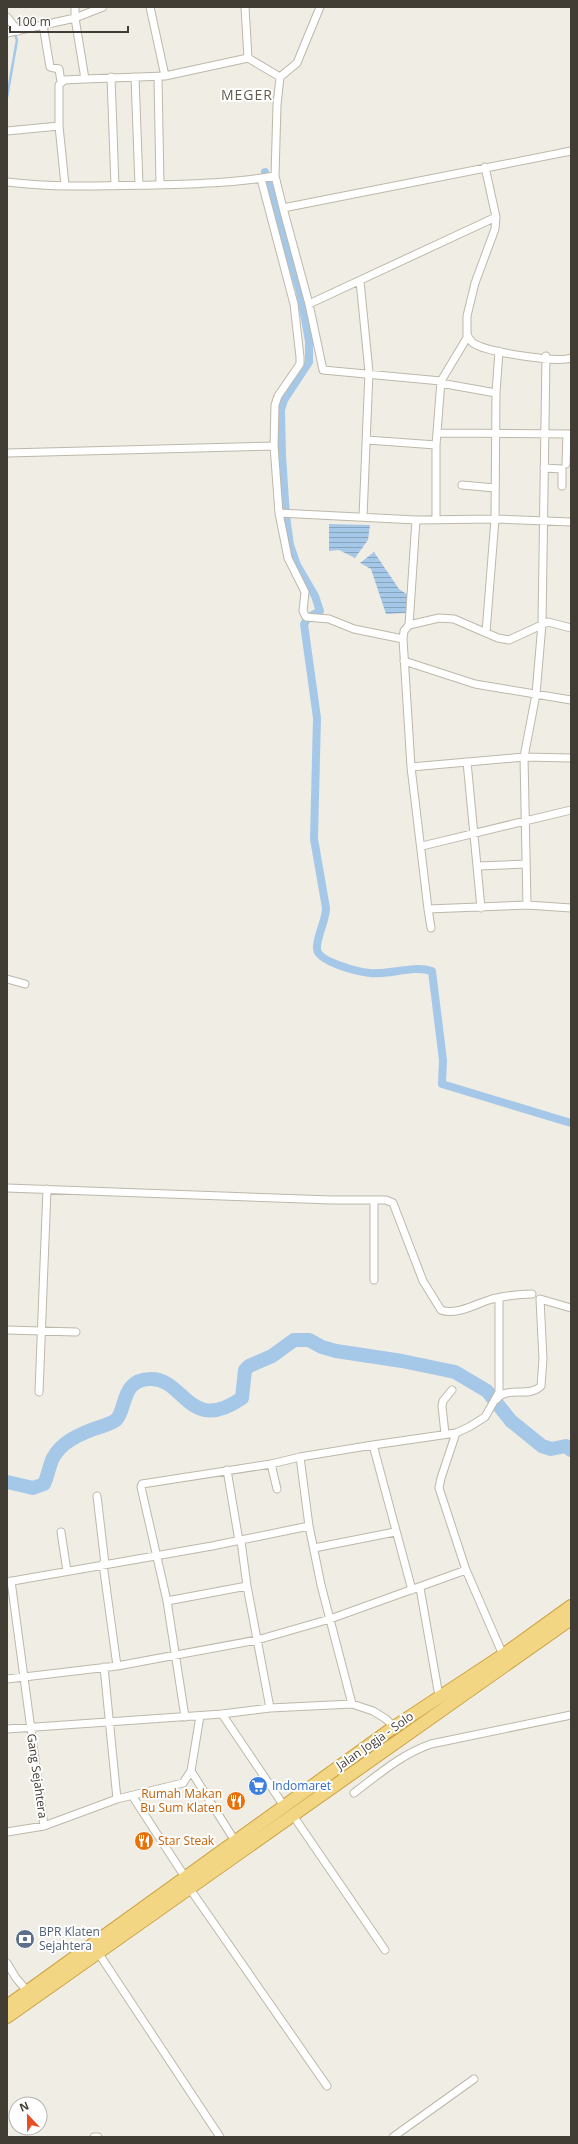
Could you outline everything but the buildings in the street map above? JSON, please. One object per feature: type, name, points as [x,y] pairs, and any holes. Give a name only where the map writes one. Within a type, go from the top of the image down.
[{"type":"highway","name":"Jalan Jogja - Solo","points":[[7,2017],[190,1889],[288,1810],[336,1776],[394,1727],[503,1655],[571,1606]]},
{"type":"highway","points":[[336,1776],[571,1619]]},
{"type":"highway","name":"Jalan Jogja - Solo","points":[[7,2006],[235,1841],[288,1810]]},
{"type":"street","points":[[75,7],[85,79]]},
{"type":"street","points":[[7,33],[76,18],[103,7]]},
{"type":"street","points":[[150,7],[161,77],[160,185]]},
{"type":"street","points":[[245,7],[248,58]]},
{"type":"street","points":[[320,7],[297,63],[280,77],[277,105],[276,176],[308,304],[322,369],[325,371],[369,373],[441,382],[496,393]]},
{"type":"street","points":[[7,17],[18,30]]},
{"type":"street","points":[[43,25],[50,67],[59,69],[61,82],[59,91],[59,126],[65,185]]},
{"type":"street","points":[[61,82],[111,77],[161,77],[248,58],[280,77]]},
{"type":"street","points":[[111,77],[115,186]]},
{"type":"street","points":[[135,77],[139,185]]},
{"type":"street","points":[[7,131],[59,126]]},
{"type":"street","points":[[283,208],[571,151]]},
{"type":"street","points":[[436,519],[436,445],[441,382],[468,336],[467,316],[475,283],[494,235],[496,217],[485,167]]},
{"type":"street","points":[[7,182],[42,186],[160,185],[261,179],[276,176]]},
{"type":"street","points":[[261,179],[294,304],[300,357],[300,364],[282,389],[276,401],[274,446],[279,513],[288,558],[305,592],[303,610],[306,618],[330,619],[354,629],[403,639]]},
{"type":"street","points":[[308,304],[496,217]]},
{"type":"street","points":[[360,281],[369,373],[363,517]]},
{"type":"street","points":[[468,336],[478,345],[499,351],[565,360],[571,358]]},
{"type":"street","points":[[486,632],[495,519],[496,393],[499,351]]},
{"type":"street","points":[[527,905],[524,757],[536,694],[542,624],[545,520],[544,433],[546,358]]},
{"type":"street","points":[[437,433],[569,434],[566,464]]},
{"type":"street","points":[[366,440],[436,445]]},
{"type":"street","points":[[7,453],[274,446]]},
{"type":"street","points":[[544,468],[562,469],[562,486]]},
{"type":"street","points":[[462,485],[495,488]]},
{"type":"street","points":[[279,513],[416,520],[495,519],[571,522]]},
{"type":"street","points":[[416,520],[409,624],[404,630],[403,639],[411,768],[422,846],[431,928]]},
{"type":"street","points":[[409,624],[439,618],[454,619],[498,638],[509,640],[542,624],[553,623],[571,628]]},
{"type":"street","points":[[404,661],[474,684],[571,700]]},
{"type":"street","points":[[411,768],[524,757],[571,758]]},
{"type":"street","points":[[467,762],[481,908]]},
{"type":"street","points":[[422,846],[571,810]]},
{"type":"street","points":[[478,866],[526,864]]},
{"type":"street","points":[[428,910],[527,905],[571,908]]},
{"type":"street","points":[[7,978],[25,984]]},
{"type":"street","points":[[7,1188],[46,1188],[331,1200],[386,1200],[393,1203],[423,1281],[441,1310],[450,1312],[517,1294],[532,1294]]},
{"type":"street","points":[[39,1392],[46,1188]]},
{"type":"street","points":[[374,1200],[374,1280]]},
{"type":"street","points":[[494,1403],[498,1393],[499,1298]]},
{"type":"street","points":[[185,1717],[167,1600],[141,1488],[142,1484],[271,1464],[300,1457],[373,1445],[456,1433],[484,1417],[503,1393],[535,1390],[540,1386],[543,1359],[540,1299],[571,1308]]},
{"type":"street","points":[[7,1330],[76,1332]]},
{"type":"street","points":[[444,1434],[442,1406],[443,1401],[452,1390]]},
{"type":"street","points":[[456,1433],[439,1488],[466,1570],[503,1655]]},
{"type":"street","points":[[373,1445],[395,1532],[412,1590]]},
{"type":"street","points":[[300,1457],[309,1526],[330,1619],[352,1704]]},
{"type":"street","points":[[271,1464],[277,1489]]},
{"type":"street","points":[[227,1470],[270,1708]]},
{"type":"street","points":[[97,1496],[117,1666]]},
{"type":"street","points":[[9,1581],[240,1541],[309,1526]]},
{"type":"street","points":[[61,1532],[67,1571]]},
{"type":"street","points":[[314,1548],[395,1532]]},
{"type":"street","points":[[7,1679],[117,1666],[257,1640],[330,1619],[420,1588],[466,1570]]},
{"type":"street","name":"Gang Sejahtera","points":[[9,1581],[44,1826]]},
{"type":"street","points":[[167,1600],[247,1586]]},
{"type":"street","points":[[420,1588],[439,1696]]},
{"type":"street","points":[[104,1667],[117,1799]]},
{"type":"street","points":[[7,1729],[30,1726],[200,1716],[270,1708],[352,1704],[373,1711],[386,1719],[394,1727]]},
{"type":"street","points":[[222,1714],[385,1950]]},
{"type":"street","points":[[354,1793],[398,1760],[415,1750],[432,1744],[571,1715]]},
{"type":"street","points":[[7,1832],[44,1826],[117,1799],[133,1797],[184,1783],[191,1771],[200,1716]]},
{"type":"street","points":[[191,1771],[210,1804],[235,1841]]},
{"type":"street","points":[[133,1797],[185,1877]]},
{"type":"street","points":[[190,1889],[326,2086]]},
{"type":"street","points":[[99,1954],[220,2137]]},
{"type":"street","points":[[7,1963],[28,1992]]},
{"type":"street","points":[[393,2137],[474,2079]]},
{"type":"street","points":[[94,2137],[98,2136]]},
{"type":"water","points":[[329,524],[370,525],[368,540],[355,558],[339,550],[329,551]]},
{"type":"water","points":[[374,552],[399,589],[408,595],[406,613],[386,614],[371,569],[360,563]]},
{"type":"waterway","points":[[7,97],[17,40],[14,32]]},
{"type":"waterway","points":[[265,172],[300,292],[309,341],[309,362],[284,400],[281,410],[286,516],[290,545],[297,565],[315,596],[320,611],[309,617],[304,624],[317,718],[314,839],[326,908],[317,949],[319,954],[331,962],[340,966],[370,973],[385,973],[417,969],[432,971],[443,1060],[442,1084],[571,1123]]},
{"type":"waterway","points":[[7,1482],[33,1488],[44,1484],[50,1464],[60,1448],[80,1435],[116,1420],[122,1409],[129,1389],[141,1380],[151,1379],[162,1381],[199,1408],[210,1410],[224,1408],[242,1398],[245,1370],[249,1366],[272,1356],[294,1340],[309,1340],[322,1347],[336,1351],[402,1361],[455,1372],[487,1391],[511,1421],[542,1446],[551,1449],[566,1446],[571,1450]]},
{"type":"place","name":"Indomaret","points":[[258,1786]]},
{"type":"place","name":"Rumah Makan Bu Sum Klaten","points":[[236,1801]]},
{"type":"place","name":"Star Steak","points":[[144,1841]]},
{"type":"place","name":"BPR Klaten Sejahtera","points":[[25,1939]]},
{"type":"district","name":"MEGER","points":[[247,95]]}]
